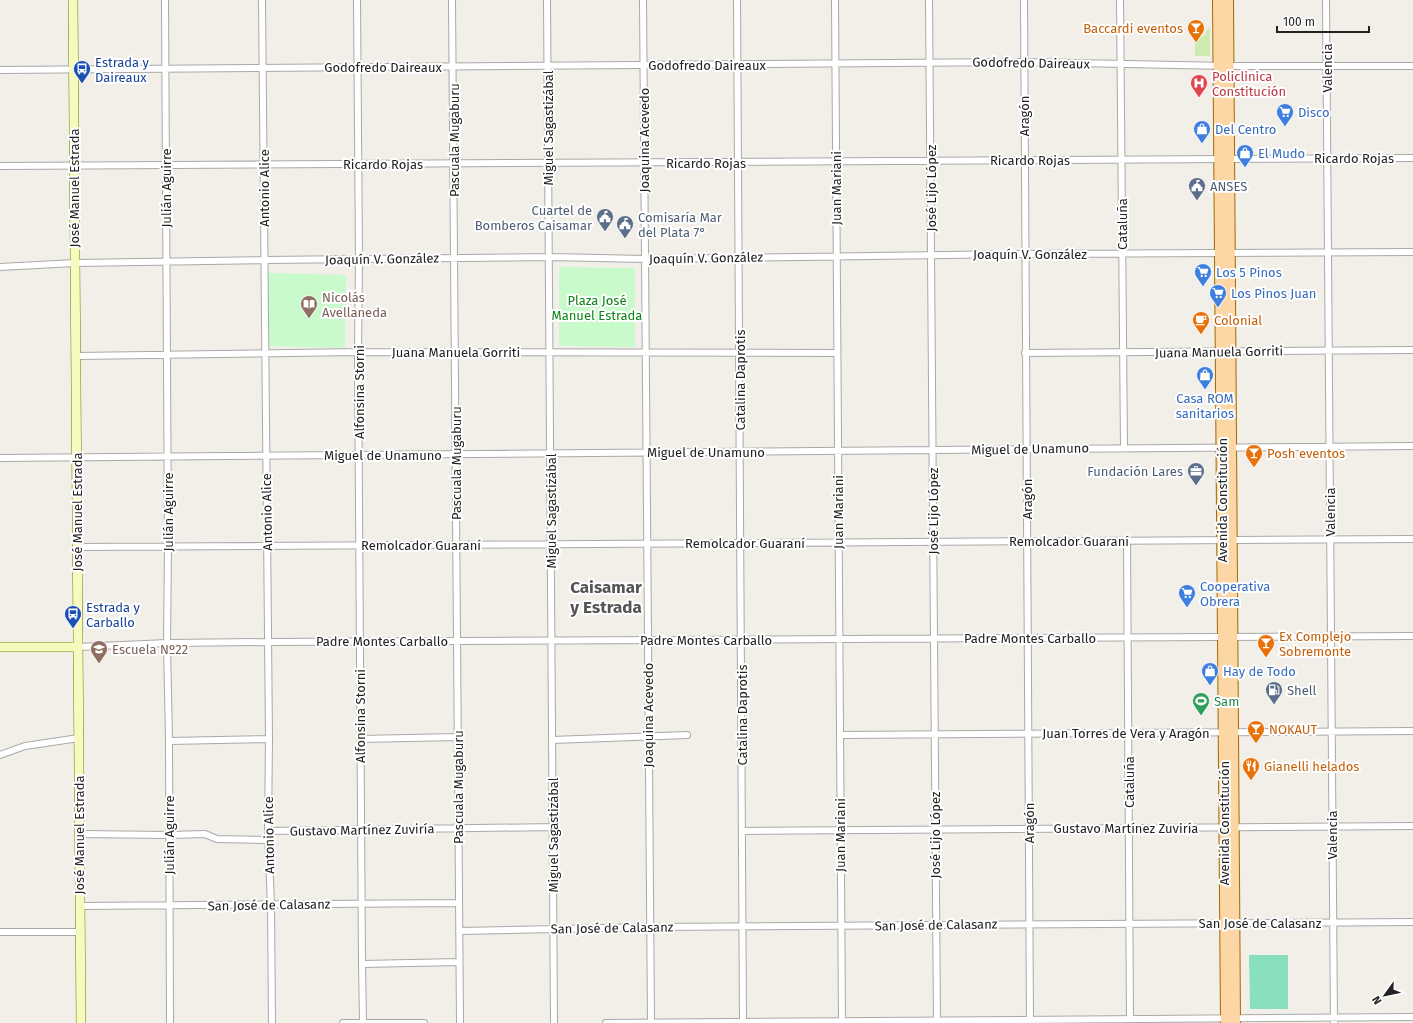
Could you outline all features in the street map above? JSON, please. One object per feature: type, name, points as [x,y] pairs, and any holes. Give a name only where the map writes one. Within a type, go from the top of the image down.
[{"type":"main road","name":"José Manuel Estrada","points":[[73,0],[80,1023]]},
{"type":"main road","name":"Avenida Constitución","points":[[1218,0],[1223,66],[1230,1021]]},
{"type":"main road","name":"Avenida Constitución","points":[[1223,66],[1228,0]]},
{"type":"main road","name":"Padre Montes Carballo","points":[[0,647],[78,647]]},
{"type":"street","name":"Julián Aguirre","points":[[165,0],[170,1023]]},
{"type":"street","name":"Antonio Alice","points":[[262,0],[269,739],[268,831],[271,904],[272,1023]]},
{"type":"street","name":"Alfonsina Storni","points":[[357,0],[360,739],[363,1023]]},
{"type":"street","name":"Pascuala Mugaburu","points":[[452,0],[456,352],[460,1023]]},
{"type":"street","name":"Miguel Sagastizábal","points":[[547,0],[550,257],[554,1023]]},
{"type":"street","name":"Joaquina Acevedo","points":[[643,0],[651,1023]]},
{"type":"street","name":"Catalina Daprotis","points":[[737,0],[744,1022]]},
{"type":"street","name":"Juan Mariani","points":[[835,0],[842,1022]]},
{"type":"street","name":"José Lijo López","points":[[930,0],[936,1022]]},
{"type":"street","name":"Aragón","points":[[1024,0],[1030,1021]]},
{"type":"street","name":"Cataluña","points":[[1120,0],[1124,448]]},
{"type":"street","name":"Valencia","points":[[1326,0],[1334,1020]]},
{"type":"street","name":"Godofredo Daireaux","points":[[0,70],[1024,62],[1223,66],[1413,66]]},
{"type":"street","name":"Ricardo Rojas","points":[[0,166],[1413,158]]},
{"type":"street","name":"Joaquín V. González","points":[[0,267],[75,263],[166,261],[550,257],[645,259],[1025,254],[1413,252]]},
{"type":"street","name":"Juana Manuela Gorriti","points":[[1025,354],[1413,350]]},
{"type":"street","name":"Juana Manuela Gorriti","points":[[76,356],[266,352],[837,353]]},
{"type":"street","name":"Miguel de Unamuno","points":[[0,458],[1413,446]]},
{"type":"street","name":"Remolcador Guaraní","points":[[77,547],[1413,539]]},
{"type":"street","name":"Cataluña","points":[[1127,541],[1130,1021]]},
{"type":"street","name":"Padre Montes Carballo","points":[[78,647],[167,642],[1413,636]]},
{"type":"street","name":"Juan Torres de Vera y Aragón","points":[[840,735],[1413,731]]},
{"type":"street","points":[[552,740],[687,736]]},
{"type":"street","points":[[360,739],[458,737]]},
{"type":"street","points":[[0,755],[25,746],[79,738]]},
{"type":"street","points":[[169,741],[269,739]]},
{"type":"street","name":"Gustavo Martínez Zuviría","points":[[742,831],[1413,826]]},
{"type":"street","name":"Gustavo Martínez Zuviría","points":[[268,831],[553,827]]},
{"type":"street","points":[[79,834],[205,834],[217,839],[269,840]]},
{"type":"street","name":"San José de Calasanz","points":[[80,906],[459,903]]},
{"type":"street","name":"San José de Calasanz","points":[[459,931],[650,927],[1413,922]]},
{"type":"street","points":[[0,932],[80,932]]},
{"type":"street","points":[[362,964],[459,962]]},
{"type":"street","points":[[606,1023],[1230,1021],[1334,1020],[1413,1017]]},
{"type":"street","points":[[343,1023],[424,1023]]},
{"type":"green space","points":[[1208,28],[1210,29],[1210,56],[1195,56],[1195,39],[1205,35]]},
{"type":"green space","name":"Plaza José Manuel Estrada","points":[[559,267],[635,268],[635,347],[559,346]]},
{"type":"green space","points":[[266,273],[346,275],[345,348],[265,346]]},
{"type":"green space","points":[[1249,955],[1288,955],[1288,1009],[1250,1009]]},
{"type":"place","name":"Baccardi eventos","points":[[1196,43]]},
{"type":"place","name":"Estrada y Daireaux","points":[[82,84]]},
{"type":"place","name":"Policlinica Constitución","points":[[1199,98]]},
{"type":"place","name":"Disco","points":[[1285,127]]},
{"type":"place","name":"Del Centro","points":[[1202,144]]},
{"type":"place","name":"El Mudo","points":[[1245,168]]},
{"type":"place","name":"ANSES","points":[[1197,201]]},
{"type":"place","name":"Cuartel de Bomberos Caisamar","points":[[605,232]]},
{"type":"place","name":"Comisaría Mar del Plata 7°","points":[[625,239]]},
{"type":"place","name":"Los 5 Pinos","points":[[1203,287]]},
{"type":"place","name":"Los Pinos Juan","points":[[1218,308]]},
{"type":"place","name":"Nicolás Avellaneda","points":[[309,319]]},
{"type":"place","name":"Colonial","points":[[1201,335]]},
{"type":"place","name":"Casa ROM sanitarios","points":[[1205,390]]},
{"type":"place","name":"Posh eventos","points":[[1254,468]]},
{"type":"place","name":"Fundación Lares","points":[[1196,486]]},
{"type":"place","name":"Cooperativa Obrera","points":[[1187,608]]},
{"type":"place","name":"Estrada y Carballo","points":[[73,629]]},
{"type":"place","name":"Ex Complejo Sobremonte","points":[[1266,658]]},
{"type":"place","name":"Escuela Nº22","points":[[99,664]]},
{"type":"place","name":"Hay de Todo","points":[[1210,686]]},
{"type":"place","name":"Shell","points":[[1274,705]]},
{"type":"place","name":"Sam","points":[[1201,716]]},
{"type":"place","name":"NOKAUT","points":[[1256,744]]},
{"type":"place","name":"Gianelli helados","points":[[1251,781]]},
{"type":"district","name":"Caisamar y Estrada","points":[[606,597]]}]
